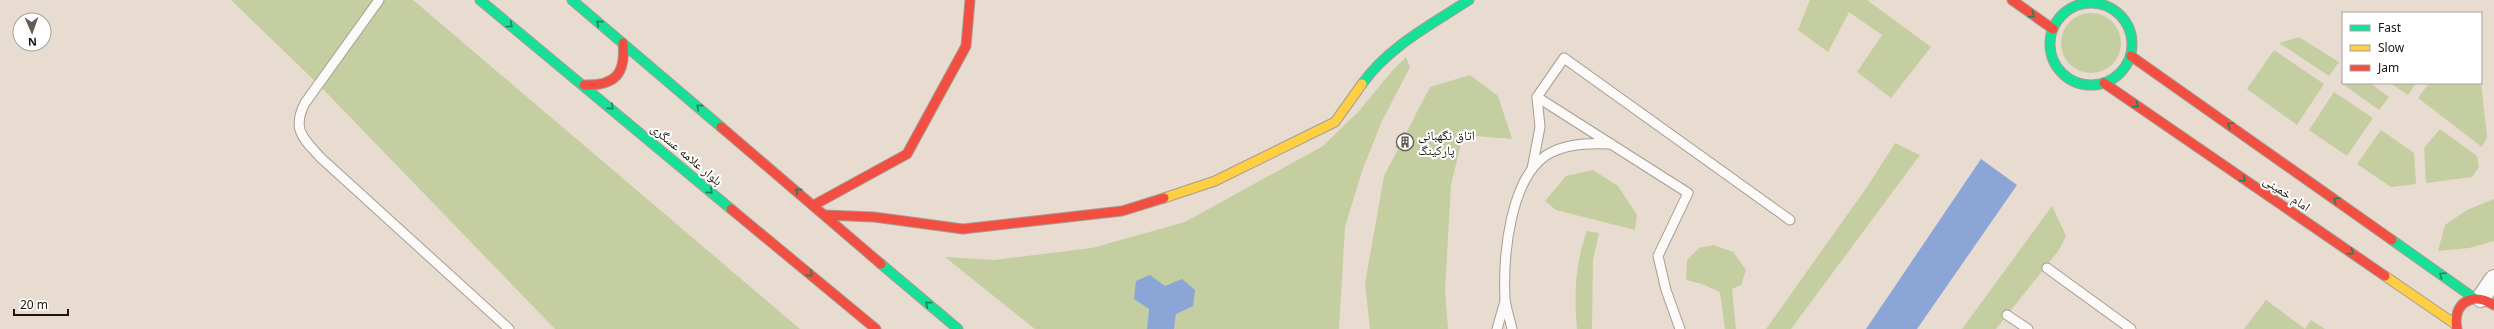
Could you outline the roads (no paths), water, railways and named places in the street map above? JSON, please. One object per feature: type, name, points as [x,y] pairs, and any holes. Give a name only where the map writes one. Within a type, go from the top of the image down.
[{"type":"main road","name":"بلوار علامه عسگری","points":[[480,0],[876,329]]},
{"type":"main road","points":[[572,0],[958,329]]},
{"type":"main road","points":[[814,205],[907,154],[966,46],[970,0]]},
{"type":"main road","points":[[825,215],[874,216],[963,229],[1122,212],[1215,181],[1335,122],[1369,74],[1406,41],[1469,0]]},
{"type":"main road","points":[[2012,0],[2053,29]]},
{"type":"main road","points":[[2091,3],[2104,5],[2115,10],[2125,19],[2133,43],[2131,56],[2125,68],[2116,77],[2104,83],[2091,85],[2078,83],[2066,77],[2057,67],[2051,55],[2050,42],[2053,29],[2067,10],[2079,5],[2091,3]]},
{"type":"main road","points":[[2058,4],[2067,10]]},
{"type":"main road","points":[[584,86],[598,86],[612,81],[621,71],[625,57],[623,43]]},
{"type":"main road","name":"امام خمینی","points":[[2131,56],[2483,300]]},
{"type":"main road","name":"امام خمینی","points":[[2104,83],[2456,326]]},
{"type":"main road","points":[[2456,326],[2455,316],[2462,304],[2483,300]]},
{"type":"street","points":[[2483,300],[2494,279]]},
{"type":"lane","points":[[378,0],[304,103],[298,118],[301,133],[321,158],[509,329]]},
{"type":"lane","points":[[1497,329],[1505,300],[1506,254],[1516,199],[1532,169],[1540,127],[1537,97],[1564,58],[1790,220]]},
{"type":"lane","points":[[1537,97],[1688,193],[1658,256],[1666,290],[1680,329]]},
{"type":"lane","points":[[1532,169],[1551,152],[1569,146],[1589,143],[1612,144]]},
{"type":"lane","points":[[2047,268],[2131,329]]},
{"type":"lane","points":[[1505,300],[1512,329]]},
{"type":"lane","points":[[2007,315],[2028,329]]},
{"type":"water","points":[[1981,159],[2017,185],[1917,329],[1866,329]]},
{"type":"water","points":[[1150,275],[1165,286],[1182,279],[1195,290],[1193,306],[1176,314],[1174,329],[1147,329],[1149,309],[1134,299],[1136,281]]},
{"type":"place","name":"اتاق نگهبانی پارکینگ","points":[[1405,142]]}]
